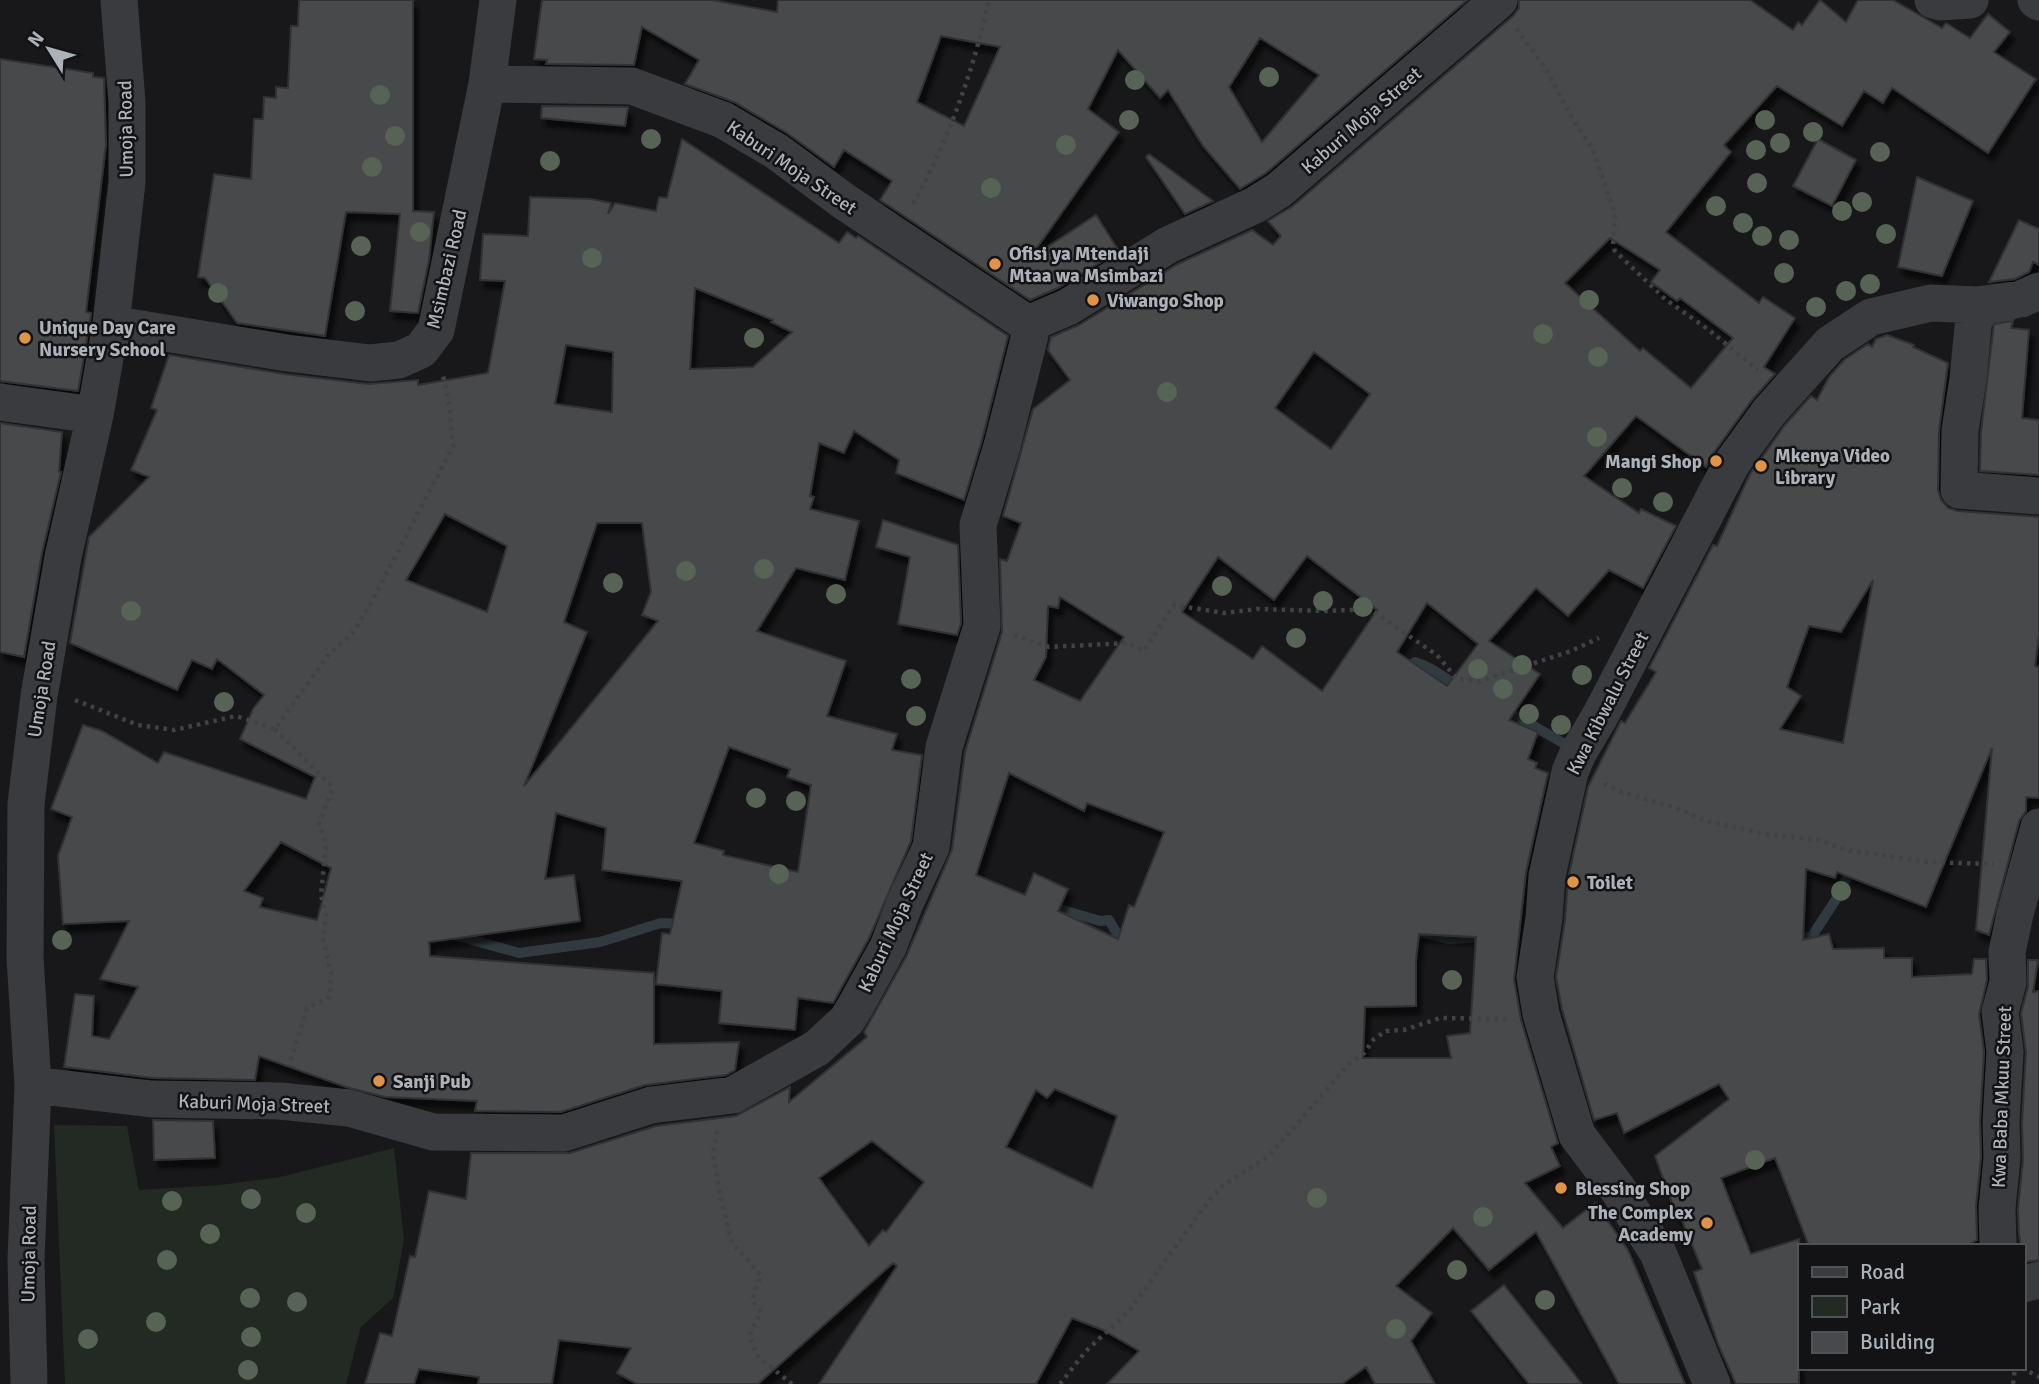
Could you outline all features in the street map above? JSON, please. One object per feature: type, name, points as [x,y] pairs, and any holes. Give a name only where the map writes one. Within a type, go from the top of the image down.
[{"type":"street","name":"Umoja Road","points":[[29,1384],[26,1260],[33,1085],[25,958],[26,804],[39,696],[63,557],[95,415],[111,324],[127,182],[127,102],[119,0]]},
{"type":"street","name":"Msimbazi Road","points":[[111,324],[287,353],[370,363],[399,360],[421,350],[436,330],[487,84],[498,0]]},
{"type":"street","points":[[1933,0],[1970,0]]},
{"type":"street","name":"Kaburi Moja Street","points":[[1028,324],[1068,307],[1168,244],[1255,205],[1279,190],[1497,1]]},
{"type":"street","name":"Kaburi Moja Street","points":[[33,1085],[152,1099],[280,1101],[349,1108],[433,1132],[564,1133],[650,1105],[733,1096],[817,1048],[837,1031],[855,1007],[888,947],[931,847],[944,747],[982,626],[978,525],[1006,433],[1030,335],[1028,324],[845,202],[776,151],[723,120],[632,86],[487,84]]},
{"type":"street","name":"Kwa Kibwalu Street","points":[[1712,1384],[1658,1253],[1617,1188],[1577,1135],[1541,1014],[1535,977],[1547,876],[1570,772],[1732,463],[1784,394],[1830,344],[1871,317],[1931,303],[1977,305],[2021,299],[2039,291]]},
{"type":"street","points":[[1974,317],[1960,430],[1959,490],[2039,496]]},
{"type":"street","points":[[0,402],[95,415]]},
{"type":"street","name":"Kwa Baba Mkuu Street","points":[[1998,1244],[1997,1208],[2002,1158],[2001,1122],[2005,1063],[2000,1012],[2008,982],[2007,952],[2039,827]]},
{"type":"path","points":[[895,235],[951,129],[966,87],[989,0]]},
{"type":"path","points":[[1497,1],[1545,67],[1591,148],[1615,214],[1615,251],[1665,299],[1744,357],[1784,394]]},
{"type":"path","points":[[275,729],[329,654],[351,635],[369,607],[453,446],[443,371],[421,350]]},
{"type":"path","points":[[982,626],[1021,636],[1049,647],[1128,643],[1144,651],[1174,605],[1224,613],[1369,609],[1437,655],[1457,679],[1480,681],[1571,651],[1651,615]]},
{"type":"path","points":[[39,696],[80,700],[138,725],[162,729],[174,730],[236,716],[275,729],[333,788],[319,823],[326,844],[321,895],[327,916],[323,939],[331,973],[330,997],[307,1008],[280,1101]]},
{"type":"path","points":[[1570,772],[1706,821],[1765,834],[1819,840],[1847,850],[1927,862],[1977,862],[2029,868]]},
{"type":"path","points":[[1060,1384],[1086,1352],[1130,1310],[1222,1186],[1269,1156],[1374,1039],[1386,1031],[1404,1030],[1440,1018],[1507,1019],[1541,1014]]},
{"type":"path","points":[[733,1096],[719,1123],[713,1154],[732,1243],[761,1275],[752,1300],[761,1312],[748,1336],[758,1357],[792,1384]]},
{"type":"green space","points":[[54,1125],[127,1126],[139,1190],[220,1185],[281,1177],[394,1148],[404,1240],[393,1298],[361,1327],[346,1384],[65,1384]]},
{"type":"building","points":[[299,0],[413,0],[413,211],[434,212],[429,260],[418,313],[390,311],[400,214],[346,212],[325,336],[237,323],[205,278],[198,277],[214,174],[251,179],[254,119],[263,119],[264,97],[276,98],[276,87],[288,88],[291,26],[298,26]]},
{"type":"building","points":[[542,0],[712,0],[777,12],[778,0],[1467,0],[1266,173],[1240,189],[1203,146],[1168,90],[1160,98],[1118,50],[1088,109],[1119,132],[1029,259],[1096,215],[1119,251],[1058,288],[1030,300],[880,200],[892,181],[844,150],[834,167],[787,133],[734,102],[685,84],[699,60],[642,27],[634,65],[546,64],[547,60],[534,59]],"holes":[[[941,36],[1000,47],[964,126],[917,102]],[[1260,38],[1319,75],[1262,142],[1229,87]]]},
{"type":"building","points":[[1519,0],[1750,0],[1793,30],[1798,22],[1802,25],[1820,0],[1846,22],[1858,0],[1893,0],[1942,28],[1946,23],[1970,38],[1988,14],[2010,32],[1994,52],[2036,79],[1988,153],[1892,88],[1883,103],[1864,91],[1842,126],[1777,86],[1724,145],[1731,152],[1666,232],[1759,303],[1763,297],[1795,318],[1764,367],[1775,374],[1752,400],[1706,467],[1636,416],[1584,476],[1639,513],[1641,509],[1676,526],[1643,588],[1609,570],[1568,616],[1536,588],[1489,641],[1540,674],[1509,720],[1538,732],[1528,759],[1537,763],[1535,768],[1548,773],[1526,872],[1514,980],[1521,1020],[1558,1143],[1551,1147],[1560,1166],[1525,1183],[1563,1228],[1595,1203],[1628,1250],[1685,1384],[1619,1384],[1536,1232],[1489,1270],[1453,1228],[1396,1286],[1432,1313],[1411,1341],[1435,1384],[1375,1384],[1366,1367],[1342,1384],[1107,1384],[1139,1351],[1103,1330],[1072,1318],[1036,1384],[819,1384],[897,1266],[893,1263],[758,1384],[637,1384],[617,1373],[631,1348],[559,1340],[552,1384],[478,1384],[479,1377],[419,1369],[414,1384],[365,1384],[380,1333],[392,1336],[410,1256],[415,1257],[429,1191],[466,1199],[471,1153],[570,1153],[656,1126],[736,1116],[790,1087],[789,1102],[867,1037],[864,1032],[906,957],[952,850],[965,752],[1002,632],[1000,559],[1007,561],[1021,523],[1003,516],[1033,409],[1070,380],[1048,350],[1051,337],[1079,325],[1178,264],[1252,230],[1273,245],[1281,236],[1268,221],[1293,206],[1519,8]],"holes":[[[1610,238],[1660,270],[1651,282],[1677,301],[1680,298],[1733,338],[1691,388],[1643,348],[1640,351],[1565,283]],[[1314,352],[1370,394],[1331,449],[1275,408]],[[1307,556],[1377,610],[1322,691],[1262,646],[1253,659],[1182,612],[1218,557],[1274,600]],[[1060,597],[1124,637],[1080,701],[1034,680],[1046,657],[1048,606],[1058,608]],[[1427,603],[1478,644],[1447,686],[1397,652]],[[1009,773],[1084,811],[1087,803],[1164,832],[1134,907],[1129,905],[1118,939],[1058,911],[1068,889],[1034,873],[1025,895],[976,875]],[[1419,934],[1476,937],[1470,1033],[1447,1036],[1451,1058],[1363,1058],[1365,1007],[1416,1006]],[[1055,1089],[1117,1116],[1092,1188],[1006,1147],[1036,1090],[1047,1098]],[[872,1141],[924,1182],[886,1232],[883,1230],[869,1246],[819,1178]]]},
{"type":"building","points":[[0,59],[93,73],[93,77],[104,78],[106,144],[86,312],[91,313],[78,391],[0,381]]},
{"type":"building","points":[[542,106],[628,107],[625,126],[541,118]]},
{"type":"building","points":[[682,139],[839,243],[847,232],[856,238],[858,236],[1008,336],[964,500],[896,473],[899,460],[854,431],[844,453],[819,443],[810,496],[814,497],[810,509],[859,521],[845,580],[796,568],[757,631],[846,661],[827,716],[897,734],[892,750],[922,755],[911,841],[869,938],[833,1003],[798,998],[795,1030],[719,1023],[722,991],[656,984],[662,933],[670,934],[682,881],[602,870],[606,828],[556,813],[545,879],[574,875],[580,921],[429,942],[430,956],[654,973],[654,1044],[739,1042],[735,1070],[726,1075],[645,1085],[561,1112],[475,1111],[477,1101],[385,1097],[346,1087],[259,1056],[255,1080],[153,1078],[64,1067],[75,994],[94,996],[92,1036],[109,1039],[138,987],[100,979],[129,921],[63,924],[58,856],[72,817],[51,809],[83,725],[102,731],[158,763],[164,752],[306,799],[315,777],[240,739],[253,709],[264,695],[217,659],[212,669],[192,660],[177,690],[70,643],[89,537],[149,477],[131,470],[157,410],[151,408],[169,355],[284,374],[368,384],[418,380],[418,385],[488,373],[505,281],[480,280],[483,234],[528,236],[530,197],[591,199],[611,203],[608,214],[615,203],[656,211],[659,197],[667,198]],"holes":[[[695,288],[773,320],[771,322],[792,332],[753,367],[690,369]],[[566,345],[613,352],[612,412],[555,404]],[[445,514],[507,546],[487,612],[406,580]],[[597,523],[642,523],[651,592],[642,615],[658,621],[524,786],[587,632],[564,622]],[[729,747],[790,769],[787,777],[811,785],[798,872],[723,855],[724,851],[694,843]],[[281,842],[331,868],[317,920],[260,907],[263,898],[244,891]]]},
{"type":"building","points":[[1818,139],[1856,160],[1832,206],[1793,186]]},
{"type":"building","points":[[1149,154],[1213,201],[1185,214],[1146,157]]},
{"type":"building","points":[[1917,177],[1973,201],[1942,276],[1898,267]]},
{"type":"building","points":[[2019,220],[2039,229],[2039,265],[2033,262],[2029,272],[2015,279],[1989,282]]},
{"type":"building","points":[[2013,321],[2011,328],[2029,330],[2022,418],[2039,420],[2039,475],[1980,471],[1981,432],[1994,324]]},
{"type":"building","points":[[1887,335],[1914,345],[1913,347],[1948,363],[1939,430],[1938,490],[1941,500],[1948,508],[2039,517],[2039,635],[2035,666],[2039,667],[2039,798],[2026,797],[2026,811],[2019,821],[1989,935],[1976,930],[1992,748],[1926,907],[1837,872],[1835,878],[1806,869],[1803,940],[1829,934],[1833,949],[1884,948],[1884,958],[1912,958],[1912,977],[1972,974],[1974,959],[1986,959],[1987,980],[1979,1014],[1984,1052],[1981,1157],[1976,1206],[1977,1240],[1970,1244],[1808,1244],[1775,1158],[1721,1178],[1751,1254],[1799,1239],[1799,1384],[1736,1384],[1718,1344],[1694,1272],[1702,1269],[1681,1218],[1678,1219],[1655,1156],[1729,1099],[1719,1084],[1624,1133],[1617,1113],[1594,1120],[1562,1009],[1556,977],[1565,921],[1568,879],[1588,787],[1621,721],[1625,723],[1656,672],[1649,668],[1713,545],[1717,546],[1750,474],[1785,425],[1811,396],[1817,400],[1829,377],[1844,360],[1868,344],[1872,347],[1876,339]],"holes":[[[1873,580],[1843,743],[1780,729],[1801,696],[1787,687],[1809,626],[1841,632]]]},
{"type":"building","points":[[0,423],[62,432],[61,472],[42,553],[24,657],[0,652]]},
{"type":"building","points":[[883,520],[958,545],[961,623],[957,635],[898,624],[910,557],[876,547]]},
{"type":"building","points":[[2028,960],[2038,960],[2033,992],[2039,991],[2039,1260],[2025,1262],[2025,1244],[2021,1244],[2018,1209],[2023,1160],[2026,1052],[2021,1013],[2028,987]]},
{"type":"building","points":[[153,1120],[213,1121],[215,1158],[154,1160]]},
{"type":"building","points":[[1504,1285],[1582,1384],[1529,1384],[1471,1311]]},
{"type":"waterway","points":[[1979,318],[1999,323],[2016,313]]},
{"type":"waterway","points":[[1407,673],[1415,662],[1461,688]]},
{"type":"waterway","points":[[1501,707],[1575,750]]},
{"type":"waterway","points":[[1791,941],[1812,936],[1835,901],[1853,865]]},
{"type":"waterway","points":[[1046,905],[1100,921],[1109,920],[1126,949]]},
{"type":"waterway","points":[[451,934],[519,953],[600,942],[661,923],[684,924]]},
{"type":"waterway","points":[[1415,931],[1448,939],[1489,937]]},
{"type":"place","name":"Ofisi ya Mtendaji Mtaa wa Msimbazi","points":[[995,264]]},
{"type":"place","name":"Viwango Shop","points":[[1093,300]]},
{"type":"place","name":"Unique Day Care Nursery School","points":[[25,338]]},
{"type":"place","name":"Mangi Shop","points":[[1716,461]]},
{"type":"place","name":"Mkenya Video Library","points":[[1761,466]]},
{"type":"place","name":"Toilet","points":[[1573,882]]},
{"type":"place","name":"Sanji Pub","points":[[379,1081]]},
{"type":"place","name":"Blessing Shop","points":[[1561,1188]]},
{"type":"place","name":"The Complex Academy","points":[[1707,1223]]}]
